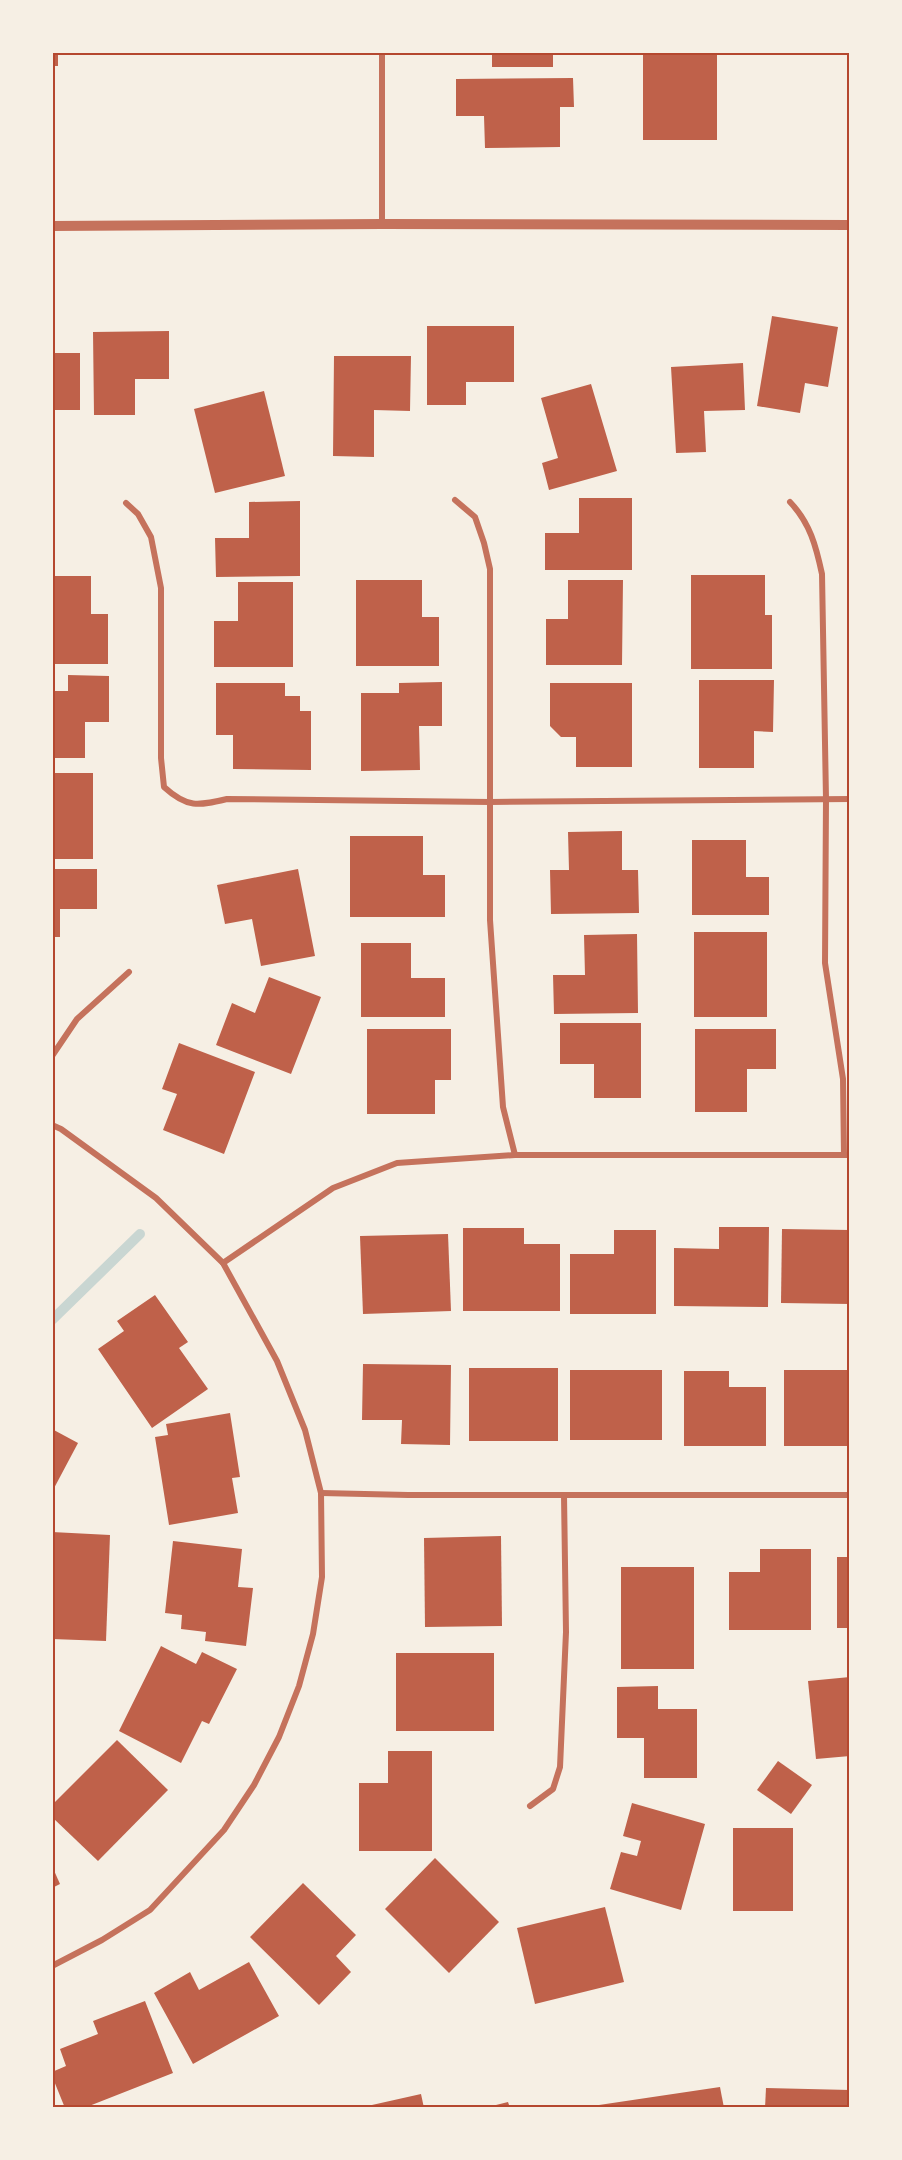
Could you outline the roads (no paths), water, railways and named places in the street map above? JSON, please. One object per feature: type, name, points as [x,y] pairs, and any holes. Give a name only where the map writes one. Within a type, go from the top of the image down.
[{"type":"street","points":[[382,52],[382,224]]},
{"type":"street","points":[[52,226],[849,225]]},
{"type":"street","points":[[455,500],[475,517],[490,569],[489,920],[503,1107],[515,1155]]},
{"type":"street","points":[[223,1263],[333,1188],[397,1163],[515,1155],[847,1155],[843,1079],[825,963],[826,799],[822,574],[816,543],[803,518],[790,502]]},
{"type":"street","points":[[126,503],[138,514],[151,537],[161,588],[161,758],[164,787],[177,799],[201,806],[227,799],[489,802],[849,799]]},
{"type":"street","points":[[52,1056],[77,1019],[129,972]]},
{"type":"street","points":[[52,1125],[61,1129],[156,1198],[223,1263],[277,1361],[305,1430],[321,1493],[322,1577],[314,1634],[299,1686],[279,1737],[254,1785],[224,1830],[150,1910],[102,1940],[52,1966]]},
{"type":"street","points":[[321,1493],[849,1495]]},
{"type":"street","points":[[531,1806],[553,1789],[560,1767],[566,1632],[564,1495]]},
{"type":"waterway","points":[[52,1320],[140,1234]]}]
